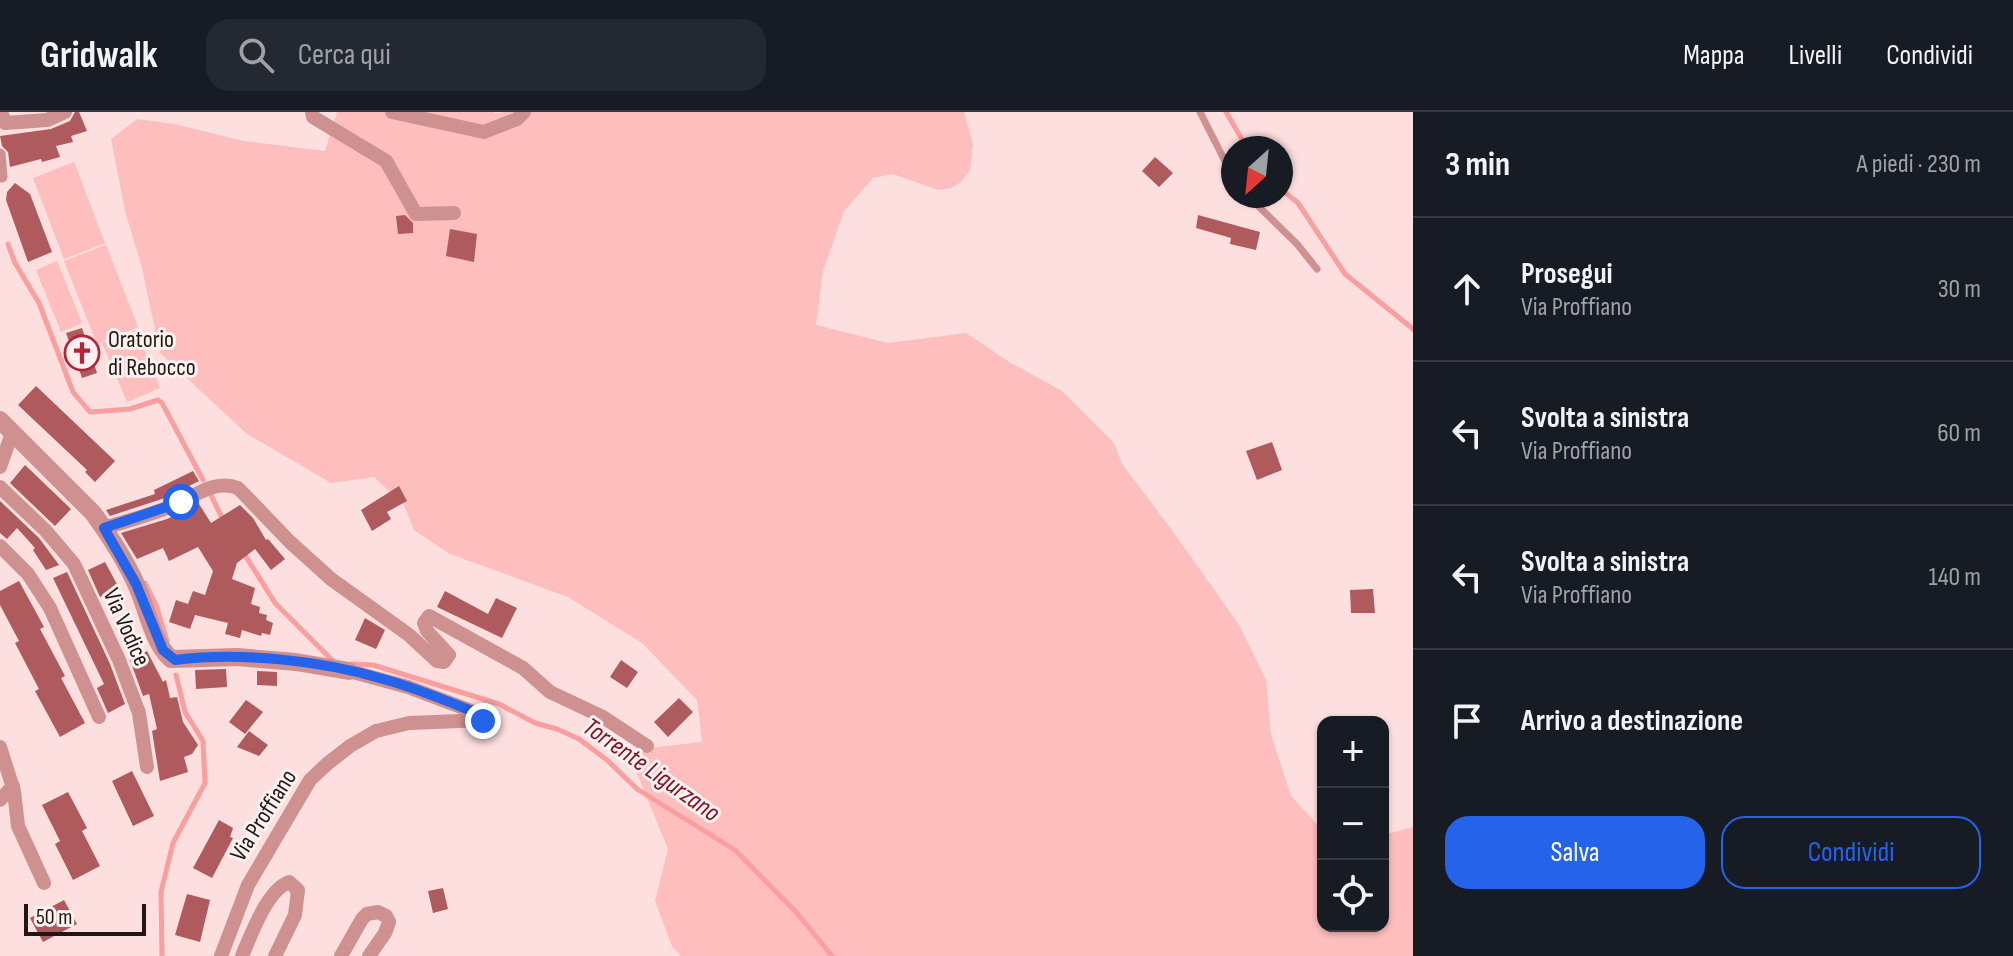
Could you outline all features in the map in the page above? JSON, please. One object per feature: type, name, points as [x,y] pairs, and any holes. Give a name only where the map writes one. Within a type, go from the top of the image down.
[{"type":"street","points":[[2,122],[47,120],[65,112]]},
{"type":"street","points":[[312,112],[313,117],[386,161],[416,214],[454,213]]},
{"type":"street","points":[[392,112],[484,132],[517,119],[524,112]]},
{"type":"street","points":[[0,154],[2,177]]},
{"type":"street","points":[[0,467],[6,426]]},
{"type":"street","name":"Via Proffiano","points":[[6,426],[93,513],[104,528],[136,584],[163,650],[171,659],[237,657],[349,671],[408,687],[482,715],[484,720],[409,723],[376,731],[327,764],[310,780],[248,885],[221,956]]},
{"type":"street","points":[[104,528],[173,506],[210,487],[231,485],[238,488],[331,579],[409,635],[437,661],[444,662],[449,655],[427,631],[424,623],[429,616],[523,668],[550,692],[603,717],[647,746]]},
{"type":"street","name":"Via Vodice","points":[[0,487],[46,531],[74,564],[119,660],[139,713],[147,767]]},
{"type":"street","points":[[0,546],[28,574],[50,608],[99,717]]},
{"type":"street","points":[[0,747],[13,786],[18,826],[44,883]]},
{"type":"street","points":[[0,800],[13,786]]},
{"type":"street","points":[[242,956],[266,907],[279,888],[289,882],[298,890],[299,901],[275,956]]},
{"type":"street","points":[[341,956],[362,919],[371,912],[378,912],[386,916],[389,922],[369,956]]},
{"type":"lane","points":[[1200,112],[1221,153]]},
{"type":"lane","points":[[1260,208],[1317,269]]},
{"type":"shaded area","points":[[337,112],[964,112],[973,144],[970,170],[961,182],[938,190],[893,174],[873,178],[844,211],[823,271],[816,325],[888,343],[966,333],[1009,362],[1062,391],[1114,443],[1122,464],[1239,625],[1266,680],[1271,735],[1291,796],[1317,824],[1317,932],[1389,932],[1389,833],[1413,827],[1413,956],[681,956],[672,946],[655,901],[668,849],[636,771],[639,749],[702,742],[697,700],[642,643],[568,597],[450,554],[414,530],[404,505],[374,477],[331,483],[247,434],[160,353],[142,268],[125,211],[111,139],[137,119],[174,124],[243,141],[325,151]]},
{"type":"shaded area","points":[[74,162],[105,243],[64,259],[33,178]]},
{"type":"shaded area","points":[[106,245],[138,327],[97,344],[64,261]]},
{"type":"shaded area","points":[[57,261],[82,323],[61,332],[36,270]]},
{"type":"shaded area","points":[[136,330],[160,388],[127,402],[102,343]]},
{"type":"building","points":[[75,112],[79,112],[87,131],[71,136],[73,142],[56,146],[60,157],[10,167],[8,152],[2,146],[0,136],[51,129],[70,121]]},
{"type":"building","points":[[1155,157],[1173,173],[1159,187],[1142,171]]},
{"type":"building","points":[[15,183],[30,194],[52,252],[28,262],[6,200],[7,192]]},
{"type":"building","points":[[405,215],[413,223],[413,233],[398,234],[396,216]]},
{"type":"building","points":[[1198,215],[1260,232],[1256,250],[1230,244],[1231,238],[1196,228]]},
{"type":"building","points":[[450,229],[477,234],[474,262],[446,256]]},
{"type":"building","name":"Oratorio di Rebocco","points":[[82,328],[97,373],[82,378],[66,333]]},
{"type":"building","points":[[36,386],[115,461],[95,482],[85,472],[87,470],[18,405]]},
{"type":"building","points":[[1272,442],[1282,470],[1257,480],[1246,451]]},
{"type":"building","points":[[25,465],[71,509],[55,526],[10,483]]},
{"type":"building","points":[[193,471],[199,481],[168,497],[110,516],[106,510],[155,494],[154,490]]},
{"type":"building","points":[[399,486],[407,501],[387,512],[391,519],[372,531],[361,510]]},
{"type":"building","points":[[0,501],[39,538],[59,565],[46,570],[33,550],[35,548],[17,528],[7,539],[0,533]]},
{"type":"building","points":[[199,504],[211,523],[240,505],[253,518],[266,540],[285,559],[271,570],[255,549],[237,563],[232,579],[255,588],[251,604],[260,607],[259,613],[267,615],[266,620],[273,623],[270,635],[262,633],[261,636],[242,630],[240,638],[225,634],[228,623],[195,615],[190,629],[169,622],[176,600],[188,604],[193,591],[205,595],[213,571],[198,547],[169,561],[163,548],[137,559],[121,533],[167,519]]},
{"type":"building","points":[[105,562],[119,588],[100,597],[88,570]]},
{"type":"building","points":[[67,572],[125,704],[108,713],[97,688],[104,684],[53,578]]},
{"type":"building","points":[[19,581],[44,627],[40,629],[85,723],[60,737],[35,691],[39,689],[0,605],[0,591]]},
{"type":"building","points":[[1373,589],[1375,613],[1351,613],[1350,590]]},
{"type":"building","points":[[445,591],[488,614],[496,598],[517,608],[502,638],[437,607]]},
{"type":"building","points":[[365,618],[385,630],[376,649],[355,640]]},
{"type":"building","points":[[147,651],[163,682],[166,680],[170,698],[177,697],[183,722],[198,745],[192,754],[184,757],[188,772],[160,781],[152,731],[157,729],[149,694],[143,696],[130,660]]},
{"type":"building","points":[[621,660],[638,672],[627,688],[610,677]]},
{"type":"building","points":[[226,669],[227,687],[196,689],[195,670]]},
{"type":"building","points":[[257,671],[277,672],[277,686],[257,685]]},
{"type":"building","points":[[679,698],[693,712],[668,737],[654,722]]},
{"type":"building","points":[[246,700],[263,712],[245,734],[229,722]]},
{"type":"building","points":[[249,731],[268,745],[259,756],[237,747]]},
{"type":"building","points":[[132,771],[154,816],[133,826],[112,781]]},
{"type":"building","points":[[68,792],[87,828],[82,831],[100,866],[73,880],[55,844],[60,841],[42,805]]},
{"type":"building","points":[[219,820],[233,828],[230,837],[233,838],[212,878],[193,868]]},
{"type":"building","points":[[443,888],[448,909],[433,913],[428,891]]},
{"type":"building","points":[[187,894],[210,900],[200,942],[175,935]]},
{"type":"building","points":[[64,900],[77,924],[43,942],[30,918]]},
{"type":"waterway","points":[[1226,112],[1240,136]]},
{"type":"waterway","points":[[1293,199],[1345,274],[1413,329]]},
{"type":"waterway","name":"Torrente Ligurzano","points":[[8,244],[15,263],[39,303],[73,392],[90,412],[130,409],[158,400],[203,480]]},
{"type":"waterway","name":"Torrente Ligurzano","points":[[210,493],[223,520]]},
{"type":"waterway","name":"Torrente Ligurzano","points":[[243,552],[275,603],[333,661]]},
{"type":"waterway","name":"Torrente Ligurzano","points":[[145,583],[156,605],[167,641]]},
{"type":"waterway","name":"Torrente Ligurzano","points":[[350,664],[373,665],[499,704],[535,723],[579,739],[637,789],[735,850],[796,912],[832,956]]},
{"type":"waterway","name":"Torrente Ligurzano","points":[[162,956],[161,892],[173,843],[205,783],[203,741],[185,712],[176,675]]},
{"type":"place","name":"Oratorio di Rebocco","points":[[82,353]]},
{"type":"route","points":[[181,502],[104,528],[136,584],[163,650],[169,657],[175,660],[237,657],[349,671],[408,687],[482,715],[483,721]]}]
